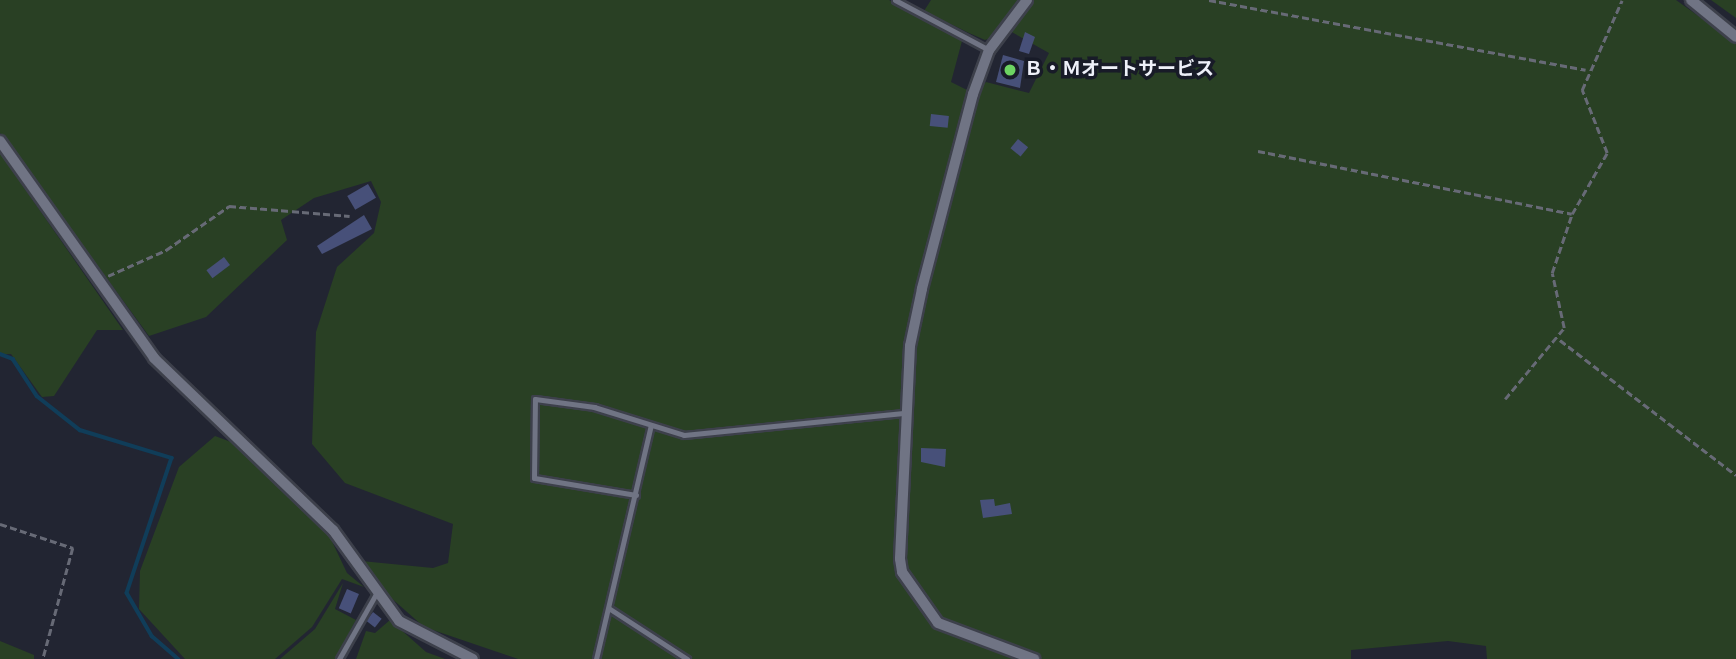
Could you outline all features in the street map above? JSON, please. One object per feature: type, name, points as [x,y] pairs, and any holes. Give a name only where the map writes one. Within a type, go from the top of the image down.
[{"type":"street","points":[[1027,0],[989,50],[922,289],[910,346],[902,572],[920,602],[956,635],[1020,649],[1034,659]]},
{"type":"street","points":[[1691,0],[1736,37]]},
{"type":"street","points":[[0,141],[154,358],[333,530],[376,594],[420,637],[473,659]]},
{"type":"lane","points":[[895,0],[989,50]]},
{"type":"lane","points":[[636,495],[534,478],[536,399],[684,435],[727,435],[906,413]]},
{"type":"lane","points":[[596,659],[610,609],[651,425]]},
{"type":"lane","points":[[340,659],[376,594]]},
{"type":"lane","points":[[610,609],[687,659]]},
{"type":"path","points":[[1209,0],[1586,70]]},
{"type":"path","points":[[1505,399],[1560,340],[1565,317],[1551,285],[1572,214],[1607,153],[1586,106],[1586,70],[1622,0]]},
{"type":"path","points":[[1258,151],[1572,214]]},
{"type":"path","points":[[99,283],[166,250],[229,206],[350,216]]},
{"type":"path","points":[[1560,340],[1736,475]]},
{"type":"path","points":[[0,524],[73,548],[43,659]]},
{"type":"green space","points":[[0,0],[889,0],[962,41],[951,82],[975,94],[986,82],[1029,93],[1049,53],[1010,31],[985,40],[969,33],[924,11],[931,0],[1676,0],[1736,43],[1736,659],[1487,659],[1486,646],[1448,641],[1351,650],[1351,659],[518,659],[424,627],[381,589],[361,561],[433,568],[448,563],[453,524],[345,483],[312,444],[316,332],[337,267],[374,233],[381,202],[371,181],[314,198],[281,220],[287,240],[206,317],[149,336],[0,133]]},
{"type":"green space","points":[[1711,0],[1736,0],[1736,18]]},
{"type":"green space","points":[[0,153],[123,330],[97,330],[54,396],[42,397],[11,354],[0,354]]},
{"type":"green space","points":[[215,436],[231,442],[329,535],[347,573],[364,587],[342,579],[312,627],[275,659],[185,659],[139,609],[140,571],[179,467]]},
{"type":"green space","points":[[343,583],[335,609],[356,620],[335,659],[280,659],[315,629]]},
{"type":"green space","points":[[390,620],[426,652],[445,659],[356,659],[366,631],[375,633]]},
{"type":"green space","points":[[0,641],[34,655],[34,659],[0,659]]},
{"type":"building","points":[[1025,32],[1035,37],[1029,54],[1019,51]]},
{"type":"building","points":[[1003,55],[1024,61],[1020,88],[996,82]]},
{"type":"building","points":[[931,114],[949,116],[948,128],[930,126]]},
{"type":"building","points":[[1018,139],[1028,147],[1021,157],[1010,148]]},
{"type":"building","points":[[368,184],[376,198],[355,210],[347,196]]},
{"type":"building","points":[[364,215],[372,229],[322,254],[317,246]]},
{"type":"building","points":[[224,257],[230,265],[212,278],[206,270]]},
{"type":"building","points":[[921,448],[946,449],[945,467],[921,462]]},
{"type":"building","points":[[994,499],[995,506],[1010,503],[1012,514],[983,518],[980,500]]},
{"type":"building","points":[[347,589],[359,594],[351,613],[339,608]]},
{"type":"building","points":[[373,612],[382,619],[375,627],[366,621]]},
{"type":"waterway","points":[[0,354],[13,359],[37,396],[80,430],[172,458],[127,593],[152,636],[178,659]]},
{"type":"place","name":"Ｂ・Ｍオートサービス","points":[[1010,70]]}]
